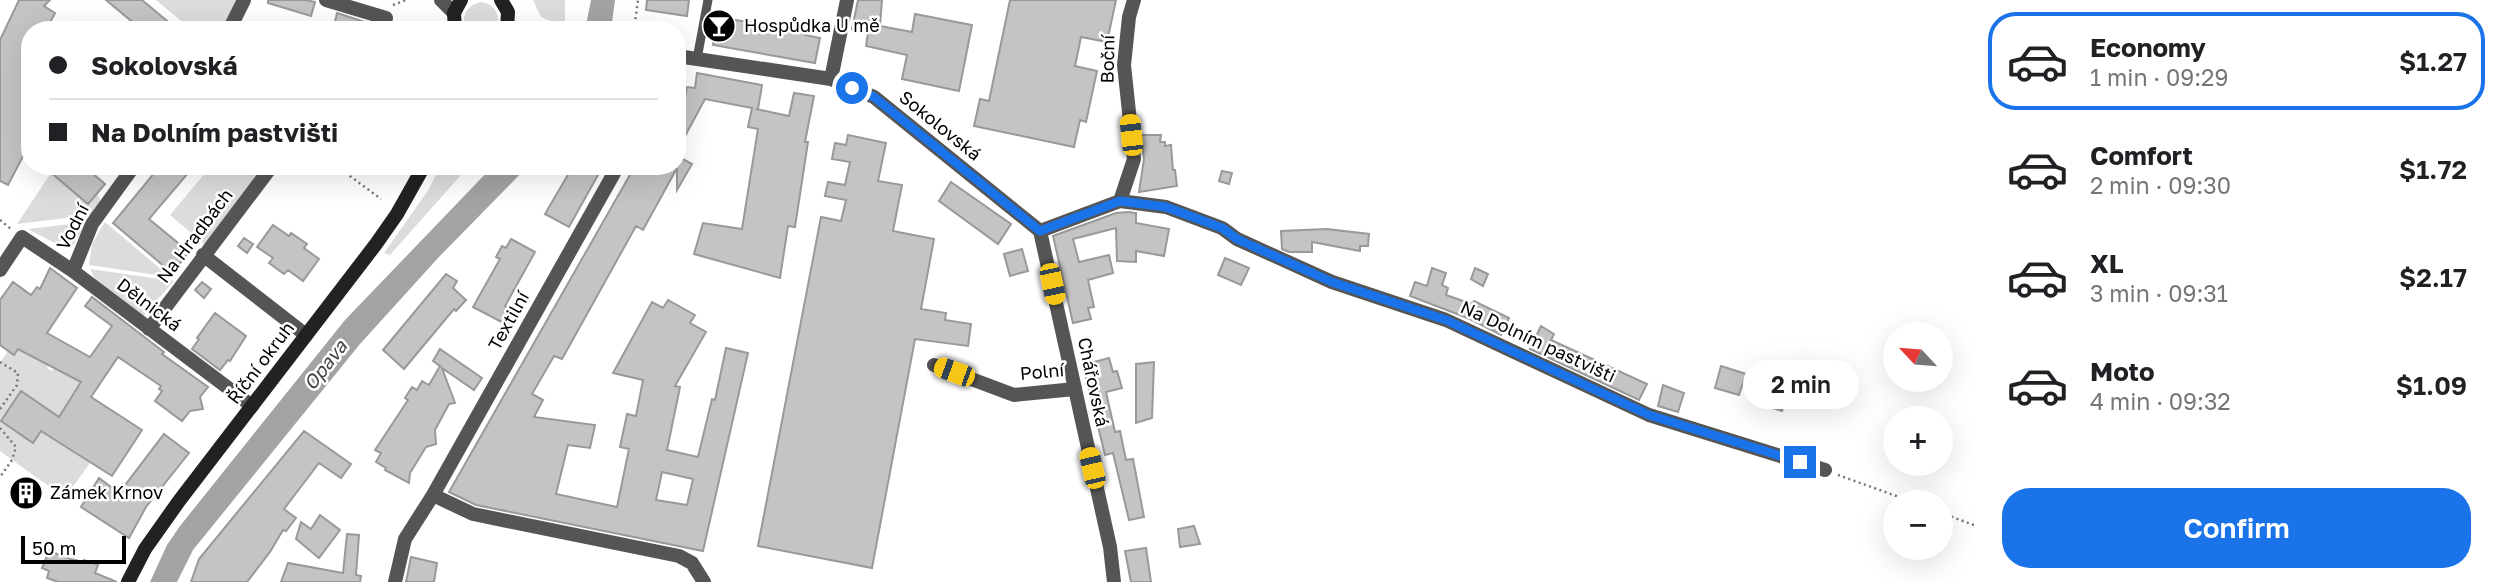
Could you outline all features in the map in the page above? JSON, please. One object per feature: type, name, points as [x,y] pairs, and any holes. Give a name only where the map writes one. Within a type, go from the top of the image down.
[{"type":"main road","points":[[501,0],[508,12],[508,21]]},
{"type":"main road","name":"Říční okruh","points":[[128,582],[145,549],[397,214],[419,175]]},
{"type":"street","points":[[234,21],[244,0]]},
{"type":"street","points":[[326,0],[375,21]]},
{"type":"street","points":[[441,0],[458,6]]},
{"type":"street","points":[[831,79],[847,0]]},
{"type":"street","name":"Boční","points":[[1120,201],[1134,159],[1124,65],[1129,17],[1134,0]]},
{"type":"street","name":"Sokolovská","points":[[686,58],[831,79],[874,97],[1040,231]]},
{"type":"street","name":"Vodní","points":[[73,271],[92,224],[127,175]]},
{"type":"street","name":"Na Hradbách","points":[[152,332],[203,255],[265,175]]},
{"type":"street","name":"Textilní","points":[[394,582],[405,539],[433,495],[613,175]]},
{"type":"street","points":[[1040,231],[1120,201]]},
{"type":"street","name":"Na Dolním pastvišti","points":[[1120,201],[1166,207],[1222,228],[1237,239],[1295,267],[1446,320],[1649,415],[1825,470]]},
{"type":"street","name":"Chářovská","points":[[1040,231],[1110,547],[1114,582]]},
{"type":"street","name":"Dělnická","points":[[0,270],[22,237],[73,271],[252,407]]},
{"type":"street","points":[[203,255],[306,335]]},
{"type":"street","name":"Polní","points":[[934,365],[1014,394],[1075,389]]},
{"type":"street","points":[[433,495],[473,514],[679,556],[692,563],[704,582]]},
{"type":"lane","points":[[698,59],[708,0]]},
{"type":"path","points":[[635,21],[638,0]]},
{"type":"path","points":[[350,175],[381,199]]},
{"type":"path","points":[[0,362],[18,373],[17,384],[0,409]]},
{"type":"path","points":[[0,428],[16,447],[12,460],[0,477]]},
{"type":"path","points":[[1825,470],[1883,491]]},
{"type":"path","points":[[1953,517],[1974,525]]},
{"type":"shaded area","points":[[156,0],[237,0],[226,21],[181,21]]},
{"type":"shaded area","points":[[533,0],[565,0],[565,21],[551,21],[541,17]]},
{"type":"shaded area","points":[[481,2],[490,5],[498,16],[498,21],[464,21],[466,12]]},
{"type":"shaded area","points":[[50,175],[53,175],[88,203],[97,192],[101,202],[91,215],[17,224]]},
{"type":"shaded area","points":[[203,175],[260,175],[209,243],[204,244],[170,215]]},
{"type":"shaded area","points":[[436,175],[461,175],[390,255],[384,253],[429,189]]},
{"type":"shaded area","points":[[87,222],[73,246],[64,248],[28,229]]},
{"type":"shaded area","points":[[105,222],[170,277],[89,265],[92,244]]},
{"type":"shaded area","points":[[90,269],[174,281],[144,315],[138,316],[97,283]]},
{"type":"shaded area","points":[[18,349],[48,365],[47,368],[52,371],[54,368],[81,382],[48,435],[90,463],[65,498],[0,451],[0,363],[8,351],[14,355]]},
{"type":"water","points":[[591,0],[615,0],[612,21],[587,21]]},
{"type":"water","name":"Opava","points":[[484,175],[519,175],[438,258],[360,344],[193,550],[177,582],[150,582],[167,545],[180,526],[345,320]]},
{"type":"building","points":[[19,0],[50,0],[44,6],[55,13],[51,21],[21,21],[21,160],[8,185],[0,181],[0,40]]},
{"type":"building","points":[[106,0],[142,0],[167,21],[131,21]]},
{"type":"building","points":[[268,0],[315,2],[311,16],[268,3]]},
{"type":"building","points":[[647,0],[689,0],[687,16],[646,10]]},
{"type":"building","points":[[858,0],[882,0],[880,26],[912,32],[915,14],[972,25],[959,91],[902,79],[907,55],[866,46],[868,33],[852,29]]},
{"type":"building","points":[[1010,0],[1116,0],[1107,42],[1081,37],[1075,66],[1097,71],[1086,122],[1080,120],[1074,147],[974,126],[980,99],[989,101]]},
{"type":"building","points":[[337,13],[362,21],[335,21]]},
{"type":"building","points":[[718,17],[806,32],[805,35],[820,38],[815,63],[713,45]]},
{"type":"building","points":[[697,73],[762,85],[756,109],[789,116],[794,93],[814,96],[805,142],[808,142],[795,227],[788,226],[780,278],[694,254],[703,223],[742,229],[758,129],[748,127],[752,108],[705,99],[686,134],[686,92],[687,87],[695,88]]},
{"type":"building","points":[[848,135],[886,143],[878,181],[902,185],[893,231],[934,239],[921,309],[946,313],[945,320],[971,324],[968,346],[915,339],[872,568],[758,546],[821,217],[841,221],[846,200],[825,196],[828,182],[845,185],[850,162],[832,159],[835,143],[846,145]]},
{"type":"building","points":[[1141,135],[1161,135],[1160,142],[1165,142],[1165,146],[1171,145],[1177,186],[1139,192],[1144,159]]},
{"type":"building","points":[[686,161],[692,164],[686,174]]},
{"type":"building","points":[[1222,171],[1232,173],[1229,184],[1219,181]]},
{"type":"building","points":[[54,175],[95,175],[105,184],[88,204]]},
{"type":"building","points":[[153,175],[186,175],[149,219],[189,252],[172,273],[113,223]]},
{"type":"building","points":[[568,175],[598,175],[569,227],[545,214]]},
{"type":"building","points":[[630,175],[673,175],[643,230],[636,226],[562,359],[554,356],[532,394],[543,400],[534,417],[595,425],[590,448],[568,445],[556,494],[617,507],[629,449],[620,447],[627,414],[636,416],[643,380],[613,373],[652,302],[663,308],[668,300],[695,315],[690,323],[706,332],[675,386],[680,387],[667,450],[698,457],[712,399],[715,400],[726,348],[748,353],[703,551],[476,505],[449,492]],"holes":[[[662,472],[693,479],[687,505],[656,500]]]},
{"type":"building","points":[[677,175],[686,175],[677,190]]},
{"type":"building","points":[[951,182],[1011,224],[998,244],[939,201]]},
{"type":"building","points":[[1116,213],[1136,213],[1136,223],[1169,229],[1164,256],[1136,251],[1136,262],[1117,261],[1116,228],[1073,239],[1079,262],[1109,255],[1113,273],[1088,280],[1094,307],[1088,308],[1091,319],[1073,323],[1053,236]]},
{"type":"building","points":[[273,225],[307,244],[304,248],[319,259],[303,281],[288,270],[284,274],[269,263],[273,258],[257,247]]},
{"type":"building","points":[[1327,229],[1369,234],[1368,246],[1360,246],[1360,251],[1312,242],[1312,252],[1289,252],[1282,249],[1281,231]]},
{"type":"building","points":[[244,238],[253,244],[247,253],[238,246]]},
{"type":"building","points":[[511,239],[535,252],[505,306],[516,312],[509,326],[473,307],[500,259],[496,257],[502,246],[506,248]]},
{"type":"building","points":[[1022,249],[1028,271],[1010,276],[1004,254]]},
{"type":"building","points":[[1225,258],[1249,268],[1241,285],[1218,275]]},
{"type":"building","points":[[50,268],[77,288],[47,333],[90,357],[112,326],[85,306],[92,297],[164,352],[162,354],[208,387],[200,397],[203,409],[190,411],[182,421],[155,401],[162,391],[159,389],[161,386],[118,357],[91,397],[142,430],[112,476],[41,431],[33,443],[1,421],[21,391],[59,417],[81,382],[18,349],[14,355],[0,345],[0,300],[13,282],[31,295],[37,287],[40,289]]},
{"type":"building","points":[[1432,268],[1446,273],[1442,285],[1448,288],[1446,295],[1472,304],[1474,301],[1509,318],[1501,335],[1470,319],[1410,296],[1415,282],[1427,286]]},
{"type":"building","points":[[1475,268],[1488,274],[1483,286],[1471,279]]},
{"type":"building","points":[[446,274],[457,281],[453,288],[466,300],[456,311],[454,309],[404,369],[383,350]]},
{"type":"building","points":[[202,282],[211,289],[204,298],[195,290]]},
{"type":"building","points":[[215,313],[246,336],[230,361],[220,370],[192,349]]},
{"type":"building","points":[[1541,326],[1554,334],[1551,340],[1647,384],[1639,400],[1530,349]]},
{"type":"building","points":[[440,349],[482,378],[474,390],[442,368],[455,403],[449,404],[435,430],[436,444],[426,447],[410,473],[409,483],[376,462],[381,453],[375,450],[408,400],[405,398],[412,387],[417,390],[422,381],[429,385],[440,366],[433,361]]},
{"type":"building","points":[[1109,358],[1113,372],[1117,371],[1122,388],[1106,392],[1115,432],[1120,431],[1126,460],[1133,459],[1144,517],[1129,520],[1113,453],[1105,455],[1083,365]]},
{"type":"building","points":[[1154,362],[1152,418],[1136,423],[1136,364]]},
{"type":"building","points":[[1721,366],[1746,374],[1739,395],[1715,388]]},
{"type":"building","points":[[1774,384],[1789,389],[1782,411],[1767,406]]},
{"type":"building","points":[[1663,385],[1684,393],[1678,412],[1658,406]]},
{"type":"building","points":[[304,431],[351,464],[341,478],[319,463],[284,509],[296,518],[286,531],[283,530],[247,582],[191,582],[199,559]]},
{"type":"building","points":[[164,434],[189,453],[146,507],[129,538],[81,507],[99,478],[119,493]]},
{"type":"building","points":[[320,515],[340,530],[319,558],[296,539],[301,522],[311,529]]},
{"type":"building","points":[[1194,526],[1200,544],[1180,547],[1178,529]]},
{"type":"building","points":[[347,534],[359,535],[356,575],[361,576],[360,582],[281,582],[288,563],[343,573]]},
{"type":"building","points":[[1146,548],[1151,582],[1131,582],[1125,551]]},
{"type":"building","points":[[49,551],[98,565],[95,573],[117,582],[58,582],[47,578],[49,571],[42,568]]},
{"type":"building","points":[[411,557],[437,563],[434,582],[406,582]]},
{"type":"place","name":"Hospůdka U mě","points":[[719,26]]},
{"type":"place","name":"Zámek Krnov","points":[[26,493]]},
{"type":"route","points":[[852,88],[874,97],[1040,231],[1120,201],[1166,207],[1222,228],[1237,239],[1332,282],[1446,320],[1649,415],[1800,462]]}]
